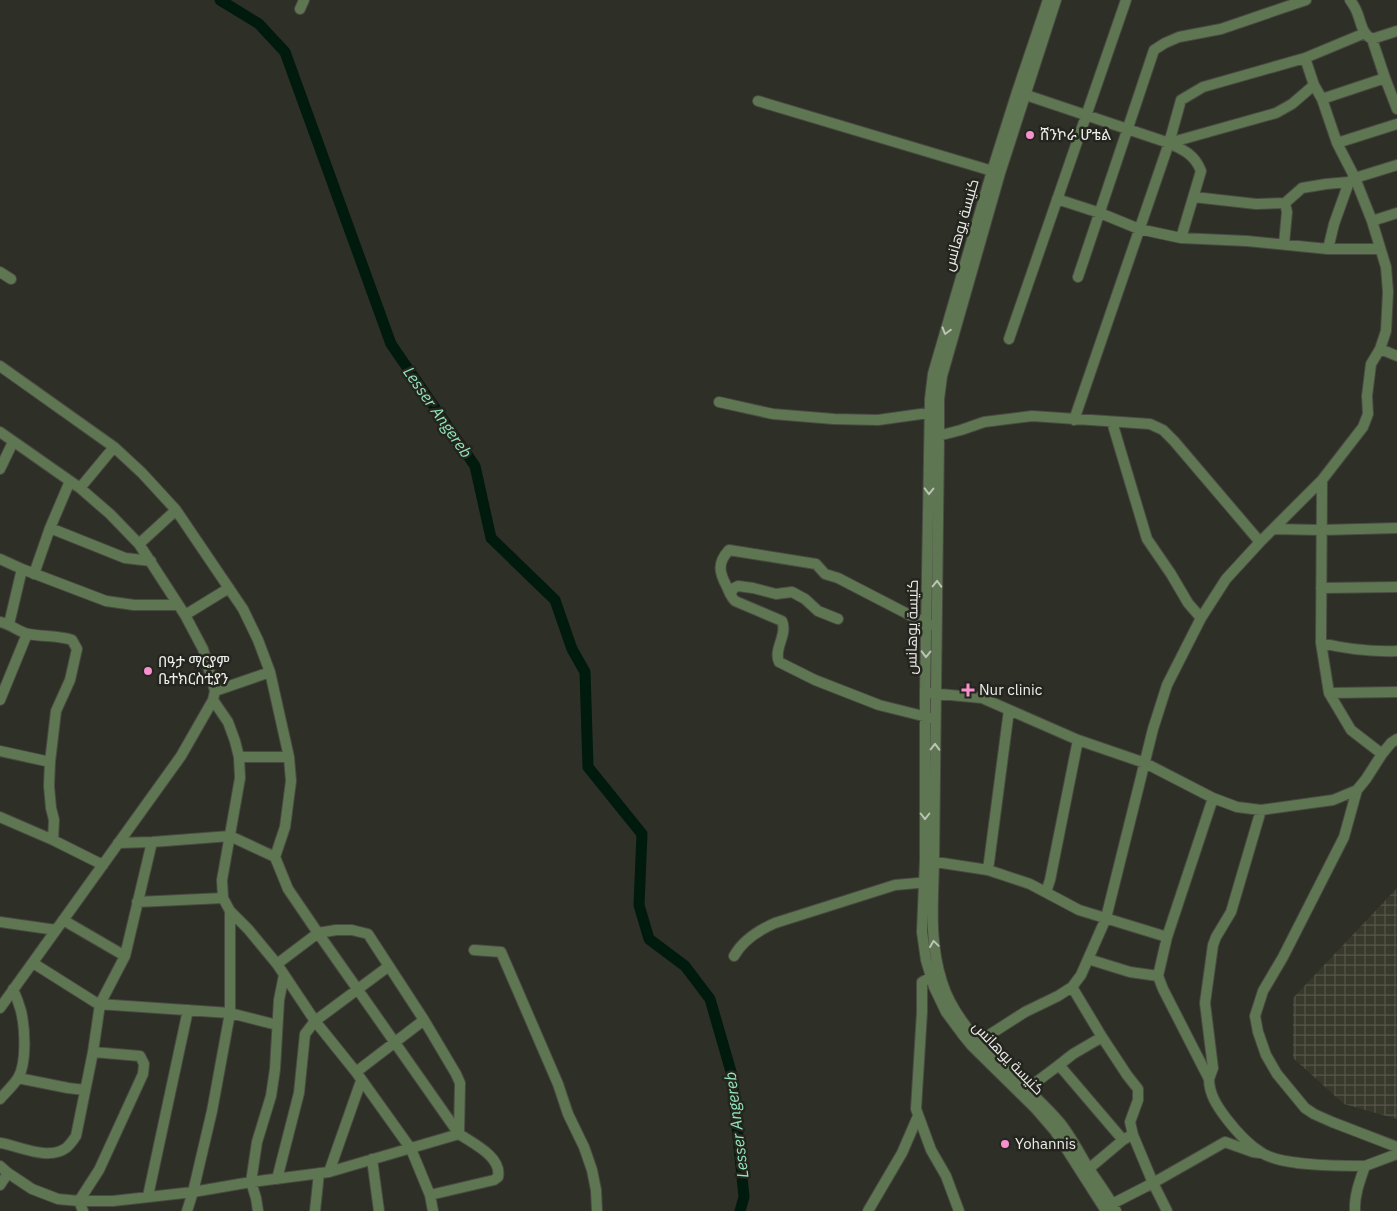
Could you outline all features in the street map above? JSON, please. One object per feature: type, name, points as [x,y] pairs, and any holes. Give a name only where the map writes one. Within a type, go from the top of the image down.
[{"type":"street","points":[[1021,94],[1048,0]]},
{"type":"street","points":[[1021,94],[1056,0]]},
{"type":"street","points":[[1009,339],[1126,0]]},
{"type":"street","points":[[1078,277],[1154,50],[1180,37],[1221,29],[1281,4],[1306,0]]},
{"type":"street","points":[[1350,0],[1368,36],[1397,109]]},
{"type":"street","points":[[1074,420],[1169,143],[1181,100],[1203,87],[1305,58],[1368,36],[1397,31]]},
{"type":"street","points":[[1133,1134],[1086,1172],[1062,1126],[1027,1089],[976,1044],[1025,1012],[1072,987],[1081,975],[1106,918],[1153,729],[1167,685],[1201,618],[1226,579],[1322,480],[1363,427],[1368,414],[1367,396],[1371,364],[1380,349],[1386,331],[1388,292],[1386,267],[1372,221],[1352,180],[1305,58]]},
{"type":"street","points":[[1322,99],[1384,78]]},
{"type":"street","points":[[1169,143],[1276,113],[1292,104],[1314,85]]},
{"type":"street","points":[[1021,94],[1169,143],[1182,149],[1197,161],[1201,171],[1180,238]]},
{"type":"street","name":"كنيسة يوهانس","points":[[1021,94],[996,172],[942,376],[935,412],[930,693],[929,882],[932,932],[936,976],[976,1044],[1055,1131],[1110,1208]]},
{"type":"street","points":[[758,100],[996,172]]},
{"type":"street","points":[[1337,143],[1397,124]]},
{"type":"street","points":[[1194,197],[1256,204],[1285,203],[1302,188],[1352,180],[1397,165]]},
{"type":"street","points":[[1328,249],[1334,224],[1352,180]]},
{"type":"street","points":[[1057,199],[1100,213],[1139,229],[1180,238],[1247,241],[1328,249],[1380,249]]},
{"type":"street","points":[[1284,244],[1287,212],[1285,203]]},
{"type":"street","points":[[1372,221],[1397,213]]},
{"type":"street","points":[[0,272],[11,279]]},
{"type":"street","points":[[1380,349],[1397,356]]},
{"type":"street","points":[[0,366],[114,447],[142,473],[176,510],[243,609],[258,640],[270,672],[290,757],[291,781],[285,827],[275,857],[288,889],[459,1134],[491,1155],[498,1167],[498,1177],[487,1182],[430,1195]]},
{"type":"street","points":[[719,402],[773,414],[834,419],[878,420],[935,412]]},
{"type":"street","points":[[934,437],[984,422],[1032,416],[1150,424],[1163,430],[1174,440],[1260,542]]},
{"type":"street","points":[[1112,422],[1147,539],[1188,603],[1201,618]]},
{"type":"street","points":[[0,432],[80,488],[110,514],[139,544],[185,615],[203,649],[214,696],[228,722],[240,757],[240,778],[222,880],[223,898],[230,911],[248,929],[277,964],[315,1021],[411,1149],[430,1195],[434,1211]]},
{"type":"street","points":[[0,469],[14,442]]},
{"type":"street","points":[[80,488],[114,447]]},
{"type":"street","points":[[1322,480],[1321,644],[1329,693],[1351,730],[1382,754]]},
{"type":"street","points":[[34,574],[50,528],[70,481]]},
{"type":"street","points":[[139,544],[176,510]]},
{"type":"street","points":[[50,528],[124,558],[151,561]]},
{"type":"street","points":[[1273,529],[1397,528]]},
{"type":"street","points":[[930,718],[879,705],[815,680],[779,662],[777,658],[784,632],[782,620],[731,598],[721,574],[722,557],[729,550],[816,564],[825,574],[838,578],[932,625]]},
{"type":"street","points":[[0,559],[106,601],[134,605],[177,605]]},
{"type":"street","points":[[22,569],[5,623],[27,634],[72,640],[77,649],[70,680],[56,711],[49,786],[54,820],[53,840]]},
{"type":"street","points":[[730,594],[738,586],[776,594],[792,592],[806,599],[818,611],[838,619]]},
{"type":"street","points":[[1321,588],[1397,587]]},
{"type":"street","points":[[185,615],[229,588]]},
{"type":"street","points":[[0,700],[27,634]]},
{"type":"street","points":[[1321,644],[1382,652],[1397,651]]},
{"type":"street","points":[[0,1008],[182,756],[214,696],[270,672]]},
{"type":"street","points":[[1329,693],[1397,692]]},
{"type":"street","points":[[930,693],[982,698],[1078,740],[1145,762],[1213,798],[1237,807],[1261,810],[1333,800],[1358,790]]},
{"type":"street","points":[[988,870],[1009,710]]},
{"type":"street","points":[[1397,739],[1382,754],[1358,790],[1344,838],[1263,991],[1255,1016],[1266,1055],[1276,1074],[1305,1108],[1332,1122],[1397,1147]]},
{"type":"street","points":[[1046,892],[1078,740]]},
{"type":"street","points":[[0,751],[50,762]]},
{"type":"street","points":[[240,757],[290,757]]},
{"type":"street","points":[[1209,1079],[1158,976],[1167,937],[1213,798]]},
{"type":"street","points":[[1261,810],[1231,912],[1213,945],[1205,1003],[1212,1068],[1209,1087],[1216,1104],[1237,1132],[1262,1153],[1271,1157],[1300,1163],[1365,1166],[1397,1154]]},
{"type":"street","points":[[0,817],[53,840],[103,865]]},
{"type":"street","points":[[118,843],[230,836],[275,857]]},
{"type":"street","points":[[0,1143],[47,1154],[57,1153],[67,1147],[76,1136],[93,1052],[100,1004],[125,956],[152,842]]},
{"type":"street","points":[[930,861],[988,870],[1030,884],[1079,910],[1167,937]]},
{"type":"street","points":[[734,956],[753,935],[768,926],[895,885],[929,882]]},
{"type":"street","points":[[137,902],[223,898]]},
{"type":"street","points":[[187,1211],[212,1112],[230,1013],[230,911]]},
{"type":"street","points":[[63,920],[125,956]]},
{"type":"street","points":[[0,922],[56,930]]},
{"type":"street","points":[[277,964],[318,934],[336,930],[352,930],[368,934],[424,1020],[456,1074],[460,1083],[459,1134]]},
{"type":"street","points":[[474,950],[501,952],[507,964],[558,1084],[568,1114],[584,1147],[592,1170],[596,1190],[597,1211]]},
{"type":"street","points":[[1088,959],[1130,972],[1158,976]]},
{"type":"street","points":[[33,963],[98,1004],[230,1013],[276,1025]]},
{"type":"street","points":[[277,1179],[299,1093],[306,1034],[315,1021],[389,966]]},
{"type":"street","points":[[258,1211],[251,1182],[257,1142],[275,1069],[276,1025],[284,975]]},
{"type":"street","points":[[936,976],[922,982],[916,1110],[931,1150],[946,1176],[960,1211]]},
{"type":"street","points":[[1072,987],[1126,1075],[1138,1089],[1138,1100],[1130,1122],[1153,1183],[1168,1211]]},
{"type":"street","points":[[0,1099],[18,1078],[23,1057],[24,1032],[21,1011],[13,989]]},
{"type":"street","points":[[148,1196],[188,1010]]},
{"type":"street","points":[[315,1211],[324,1172],[358,1076],[394,1042],[424,1020]]},
{"type":"street","points":[[1027,1089],[1073,1054],[1102,1037]]},
{"type":"street","points":[[79,1201],[99,1170],[143,1074],[144,1064],[140,1056],[93,1052]]},
{"type":"street","points":[[1059,1065],[1124,1140]]},
{"type":"street","points":[[18,1078],[85,1090]]},
{"type":"street","points":[[868,1211],[902,1153],[918,1116]]},
{"type":"street","points":[[0,1185],[4,1170],[32,1189],[58,1198],[79,1201],[113,1201],[193,1192],[324,1172],[459,1134]]},
{"type":"street","points":[[1110,1208],[1225,1142],[1253,1152],[1262,1153]]},
{"type":"street","points":[[372,1159],[379,1211]]},
{"type":"street","points":[[1355,1211],[1360,1180],[1365,1166]]},
{"type":"street","points":[[79,1201],[83,1211]]},
{"type":"shaded area","points":[[1397,888],[1397,1119],[1344,1104],[1293,1058],[1293,998]]},
{"type":"waterway","name":"Lesser Angereb","points":[[220,0],[259,24],[285,52],[391,344],[475,466],[491,538],[555,600],[572,649],[585,672],[588,767],[642,834],[639,905],[649,939],[685,966],[710,999],[732,1075],[744,1197],[740,1211]]},
{"type":"place","name":"ሸንኮራ ሆቴል","points":[[1030,135]]},
{"type":"place","name":"በዓታ ማርያም ቤተክርስቲያን","points":[[148,671]]},
{"type":"place","name":"Nur clinic","points":[[968,690]]},
{"type":"place","name":"Yohannis","points":[[1005,1144]]}]
